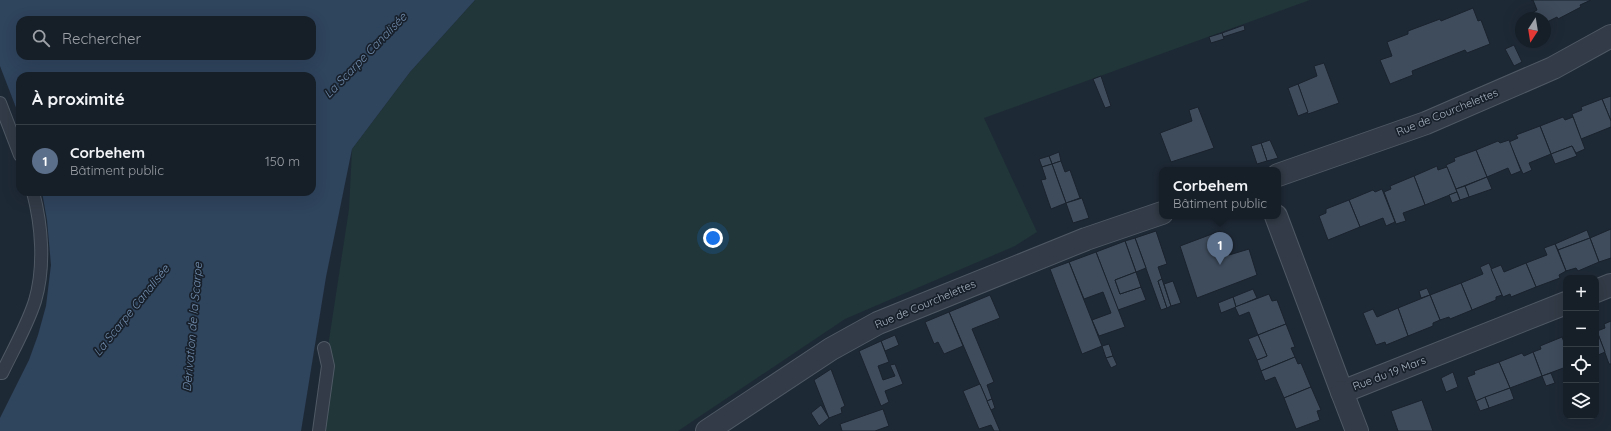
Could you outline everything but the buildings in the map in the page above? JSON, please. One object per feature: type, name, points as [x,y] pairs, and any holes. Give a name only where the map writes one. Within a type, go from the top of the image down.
[{"type":"street","name":"Rue de Courchelettes","points":[[1281,174],[1426,123],[1553,68],[1611,36]]},
{"type":"street","name":"Rue de Courchelettes","points":[[707,431],[831,349],[878,322],[1086,238],[1159,214]]},
{"type":"street","name":"Rue du 19 Mars","points":[[1277,219],[1342,392],[1563,304]]},
{"type":"street","points":[[1599,290],[1611,285]]},
{"type":"street","points":[[1342,392],[1357,431]]},
{"type":"lane","points":[[0,103],[16,145]]},
{"type":"lane","points":[[0,373],[2,373],[35,301],[38,284],[40,251],[34,196]]},
{"type":"lane","points":[[319,431],[328,366],[324,348]]},
{"type":"green space","points":[[475,0],[1310,0],[984,118],[1037,232],[1015,246],[845,319],[678,431],[319,431],[328,366],[329,340],[349,209],[352,149],[410,72]]},
{"type":"water","points":[[0,0],[475,0],[410,72],[352,149],[326,277],[301,431],[0,431],[0,418],[29,360],[46,306],[51,265],[47,220],[43,196],[316,196],[316,72],[16,72],[16,108],[0,66]]},
{"type":"place","name":"Corbehem","points":[[1220,265]]},
{"type":"water label","name":"La Scarpe Canalisée","points":[[365,55]]},
{"type":"water label","name":"La Scarpe Canalisée","points":[[131,310]]},
{"type":"water label","name":"Dérivation de la Scarpe","points":[[192,327]]}]
